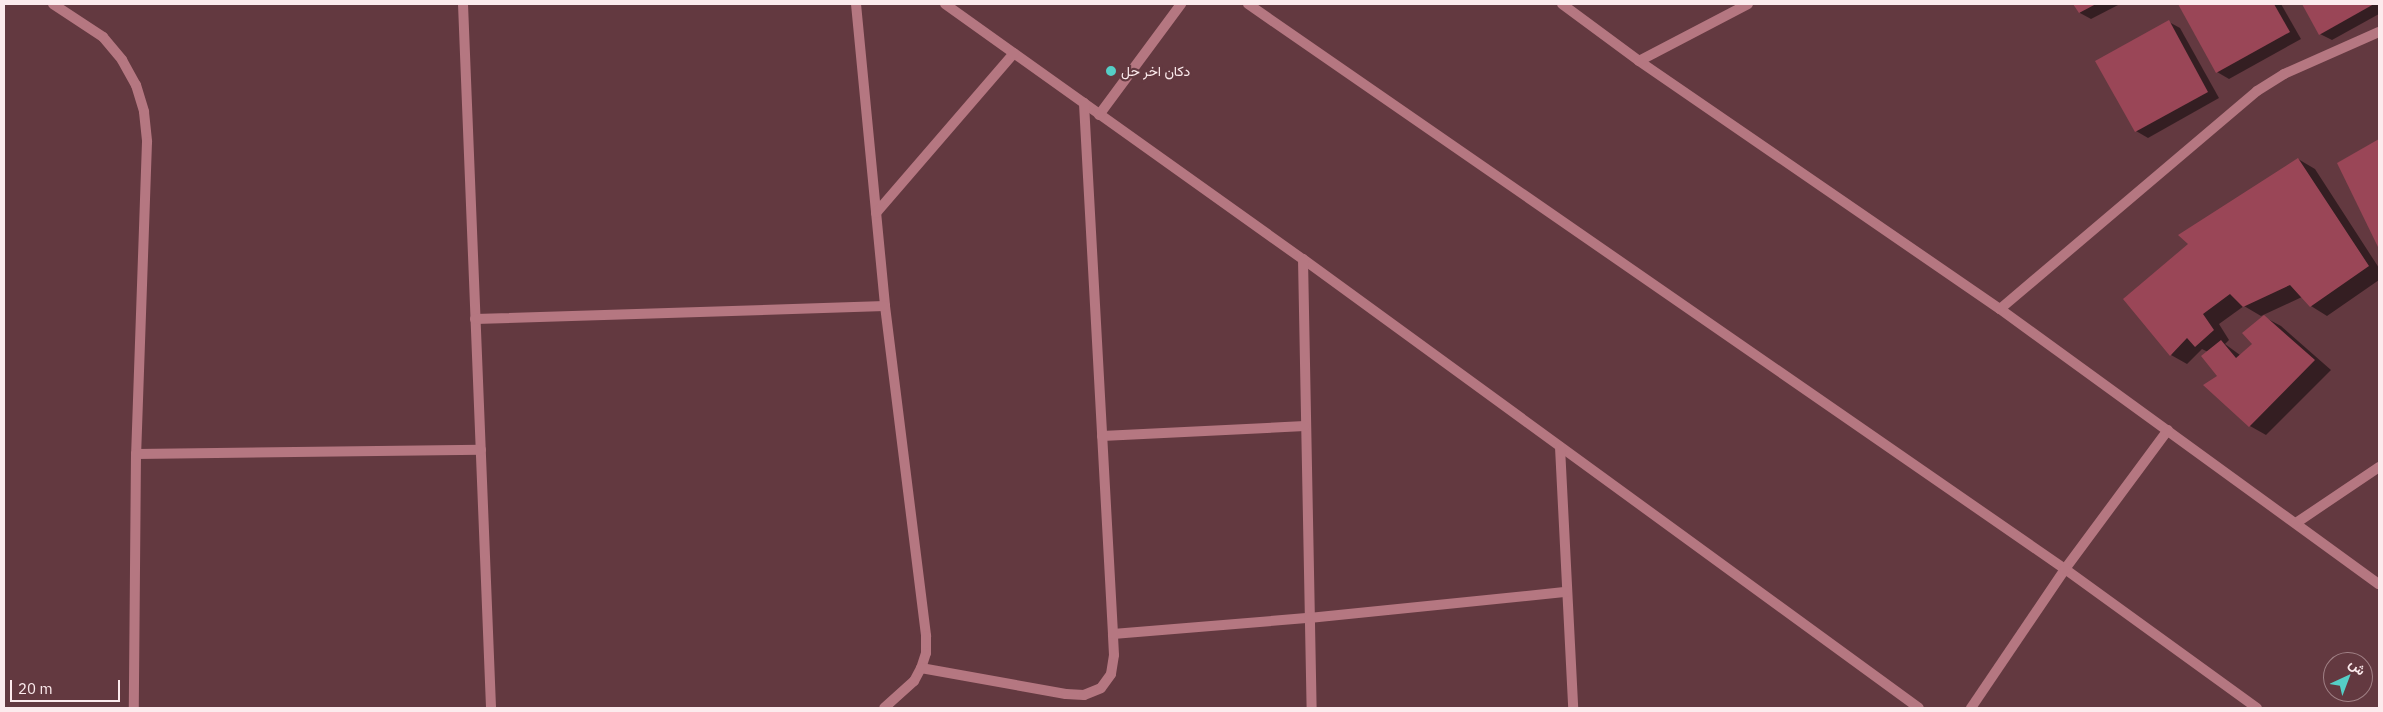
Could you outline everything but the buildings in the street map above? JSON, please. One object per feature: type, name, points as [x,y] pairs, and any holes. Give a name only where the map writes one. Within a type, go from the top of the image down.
[{"type":"street","points":[[53,4],[103,37],[122,60],[136,85],[144,112],[147,142],[136,454],[134,708]]},
{"type":"street","points":[[463,4],[474,319],[491,708]]},
{"type":"street","points":[[856,4],[886,306],[926,636],[926,653],[922,668],[914,681],[884,708]]},
{"type":"street","points":[[945,4],[1302,259],[1919,708]]},
{"type":"street","points":[[1099,115],[1181,4]]},
{"type":"street","points":[[1248,4],[2065,568],[2257,708]]},
{"type":"street","points":[[1562,4],[1639,61],[2000,309],[2379,584]]},
{"type":"street","points":[[1639,61],[1748,4]]},
{"type":"street","points":[[2000,309],[2257,91],[2284,74],[2379,32]]},
{"type":"street","points":[[876,212],[1014,53]]},
{"type":"street","points":[[922,668],[1066,694],[1084,695],[1101,688],[1111,674],[1114,655],[1084,104]]},
{"type":"street","points":[[1302,259],[1312,708]]},
{"type":"street","points":[[474,319],[886,306]]},
{"type":"street","points":[[1102,436],[1305,426]]},
{"type":"street","points":[[1971,708],[2065,568],[2168,430]]},
{"type":"street","points":[[1560,446],[1573,708]]},
{"type":"street","points":[[136,454],[481,450]]},
{"type":"street","points":[[2296,523],[2379,467]]},
{"type":"street","points":[[1113,634],[1309,618],[1567,592]]},
{"type":"place","name":"دكان اخر حل","points":[[1111,71]]}]
